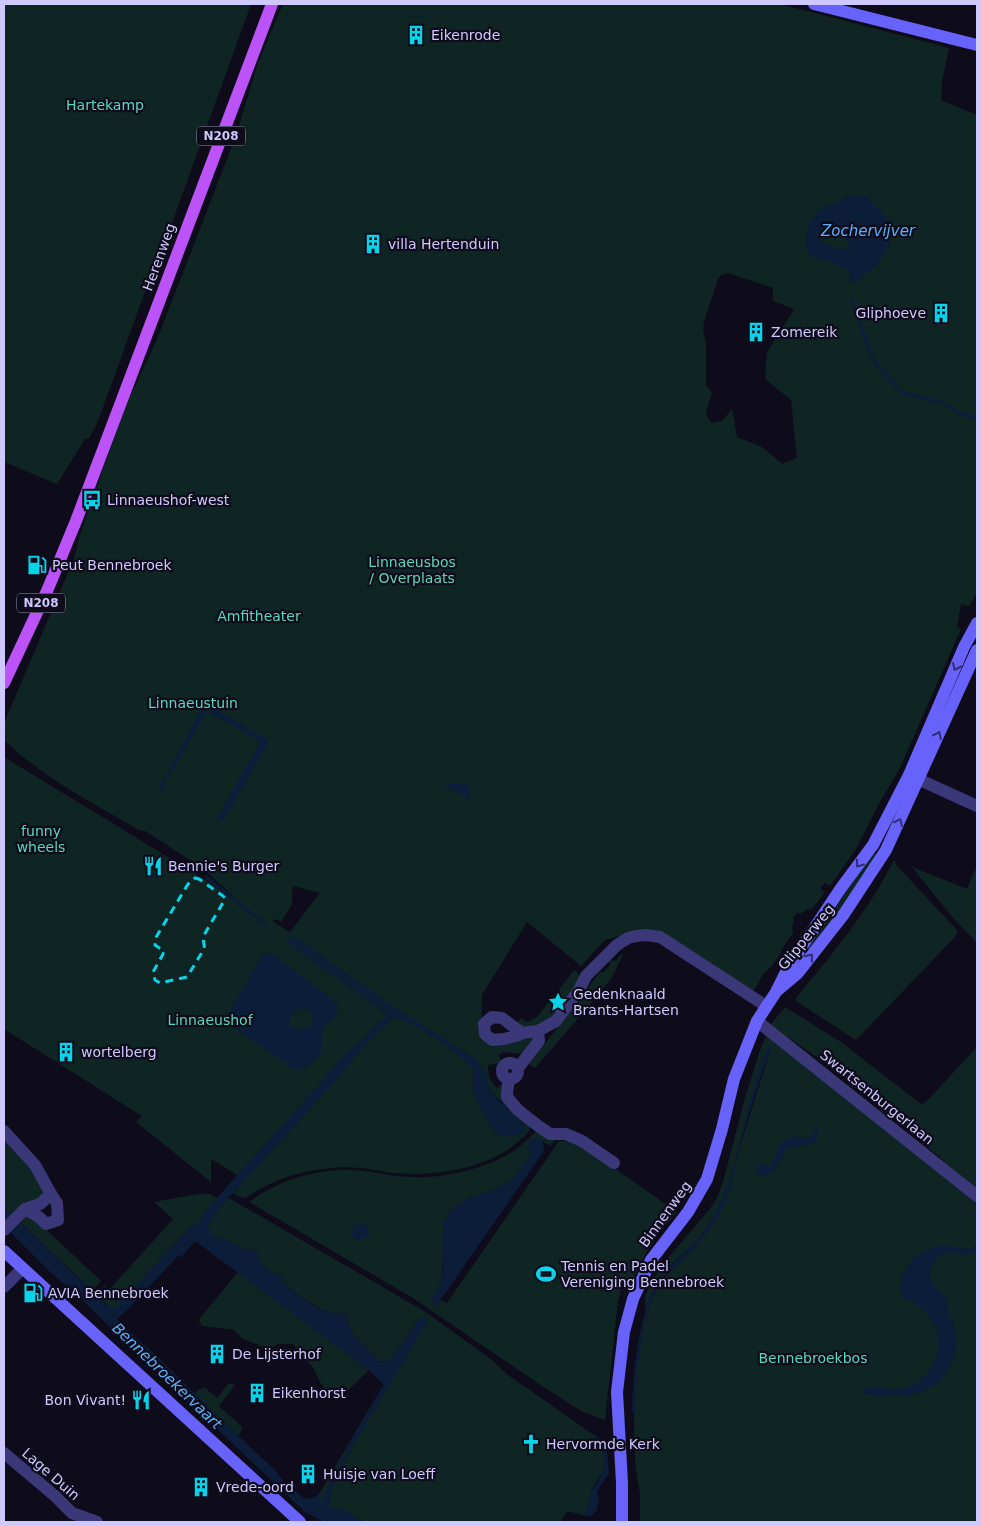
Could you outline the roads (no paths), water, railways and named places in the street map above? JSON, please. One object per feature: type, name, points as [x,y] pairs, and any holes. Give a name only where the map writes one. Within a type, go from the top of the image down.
[{"type":"main road","name":"Herenweg","points":[[5,676],[47,591],[76,521],[272,4]]},
{"type":"street","points":[[814,4],[977,44]]},
{"type":"street","name":"Glipperweg","points":[[776,992],[789,966],[841,888],[873,845],[914,777],[974,650],[977,623]]},
{"type":"street","points":[[914,777],[977,806]]},
{"type":"street","points":[[522,1033],[538,1031],[556,1020],[580,990],[586,976],[611,950],[628,938],[636,936],[660,937],[766,1006]]},
{"type":"street","name":"Binnenweg","points":[[622,1522],[617,1392],[624,1332],[633,1299],[651,1260],[688,1212],[707,1180],[734,1079],[757,1021],[776,992]]},
{"type":"street","name":"Swartsenburgerlaan","points":[[757,1021],[977,1196]]},
{"type":"street","points":[[538,1031],[539,1041],[518,1068],[511,1063],[504,1066],[503,1076],[509,1079],[508,1097],[518,1110],[550,1134],[566,1134],[582,1141],[614,1163]]},
{"type":"street","points":[[4,1131],[35,1165],[57,1202],[58,1220],[46,1224],[38,1217],[22,1212]]},
{"type":"street","points":[[4,1230],[22,1212],[40,1204],[51,1194]]},
{"type":"street","points":[[4,1251],[300,1522]]},
{"type":"street","points":[[4,1287],[22,1269]]},
{"type":"street","name":"Lage Duin","points":[[4,1452],[55,1496],[76,1519],[97,1522]]},
{"type":"water","name":"Zochervijver","points":[[849,195],[866,196],[889,221],[891,233],[890,245],[877,266],[867,272],[860,280],[849,283],[850,273],[845,267],[813,257],[808,251],[806,240],[811,223],[822,208],[839,202]],"holes":[[[822,227],[843,233],[848,240],[848,248],[832,247],[822,242],[819,238],[820,231]]]},
{"type":"water","points":[[205,703],[269,741],[223,821],[218,817],[260,742],[207,711],[160,792],[158,790]]},
{"type":"water","points":[[461,783],[469,785],[470,800],[443,785]]},
{"type":"water","name":"Bennebroekervaart","points":[[293,936],[400,1011],[477,1060],[486,1075],[490,1091],[526,1126],[525,1130],[515,1136],[496,1134],[475,1096],[473,1090],[474,1069],[436,1039],[394,1017],[365,1045],[332,1085],[223,1204],[208,1225],[213,1237],[227,1240],[241,1248],[255,1251],[265,1267],[281,1276],[287,1287],[320,1310],[345,1315],[353,1335],[380,1362],[389,1360],[394,1356],[420,1317],[428,1321],[353,1445],[330,1493],[330,1506],[344,1510],[363,1522],[325,1522],[306,1513],[76,1294],[49,1271],[4,1226],[4,1207],[105,1304],[114,1310],[193,1224],[199,1226],[201,1217],[237,1175],[337,1063],[390,1011],[290,939]],"holes":[[[195,1241],[369,1370],[384,1385],[357,1429],[323,1498],[323,1504],[319,1500],[319,1494],[305,1499],[284,1482],[277,1472],[117,1319]]]},
{"type":"water","points":[[272,953],[338,1004],[336,1015],[326,1024],[323,1031],[322,1045],[317,1058],[310,1065],[301,1069],[296,1070],[224,1021],[263,954]],"holes":[[[303,1008],[311,1012],[313,1018],[311,1026],[300,1029],[293,1028],[289,1023],[291,1015],[297,1010]]]},
{"type":"water","points":[[769,1047],[771,1048],[748,1116],[726,1201],[713,1225],[702,1239],[664,1277],[656,1289],[650,1304],[639,1361],[635,1412],[632,1412],[636,1354],[650,1296],[654,1287],[669,1267],[700,1237],[719,1207],[732,1174],[756,1081],[764,1055]]},
{"type":"water","points":[[818,1126],[817,1140],[814,1143],[787,1149],[774,1170],[766,1175],[761,1177],[756,1172],[758,1165],[763,1164],[769,1168],[778,1148],[784,1141],[797,1137],[810,1138],[814,1128]]},
{"type":"water","points":[[534,1138],[543,1142],[544,1151],[437,1305],[434,1304],[430,1301],[442,1282],[444,1222],[453,1208],[468,1199],[497,1189],[513,1179],[528,1159],[530,1153],[528,1148],[529,1141]]},
{"type":"water","points":[[361,1223],[368,1226],[369,1234],[363,1239],[355,1239],[351,1234],[354,1227]]},
{"type":"water","points":[[977,1244],[977,1251],[970,1254],[946,1253],[941,1255],[936,1259],[929,1275],[930,1280],[943,1293],[949,1305],[948,1314],[953,1321],[957,1347],[953,1359],[940,1382],[922,1392],[907,1396],[866,1395],[862,1389],[863,1387],[901,1389],[911,1386],[927,1373],[937,1354],[938,1333],[933,1321],[923,1309],[901,1294],[901,1280],[910,1262],[921,1253],[934,1247],[949,1246],[967,1249]]},
{"type":"water","points":[[594,1435],[603,1444],[607,1452],[609,1473],[597,1491],[599,1503],[597,1510],[591,1516],[586,1516],[585,1512],[589,1505],[591,1492],[604,1468],[603,1452]]},
{"type":"waterway","points":[[852,299],[869,350],[878,367],[902,393],[943,403],[958,413],[977,418]]},
{"type":"waterway","points":[[206,877],[266,925]]},
{"type":"waterway","points":[[287,940],[390,1015]]},
{"type":"railway","points":[[195,878],[225,898],[204,935],[204,949],[187,977],[160,983],[155,980],[153,972],[164,951],[155,945],[155,939],[188,884],[195,878]]},
{"type":"place","name":"Eikenrode","points":[[416,35]]},
{"type":"place","name":"villa Hertenduin","points":[[373,244]]},
{"type":"place","name":"Gliphoeve","points":[[941,313]]},
{"type":"place","name":"Zomereik","points":[[756,332]]},
{"type":"place","name":"Linnaeushof-west","points":[[92,500]]},
{"type":"place","name":"Peut Bennebroek","points":[[37,565]]},
{"type":"place","name":"Bennie's Burger","points":[[153,866]]},
{"type":"place","name":"Gedenknaald Brants-Hartsen","points":[[558,1002]]},
{"type":"place","name":"wortelberg","points":[[66,1052]]},
{"type":"place","name":"Tennis en Padel Vereniging Bennebroek","points":[[546,1274]]},
{"type":"place","name":"AVIA Bennebroek","points":[[33,1293]]},
{"type":"place","name":"De Lijsterhof","points":[[217,1354]]},
{"type":"place","name":"Eikenhorst","points":[[257,1393]]},
{"type":"place","name":"Bon Vivant!","points":[[141,1400]]},
{"type":"place","name":"Hervormde Kerk","points":[[531,1444]]},
{"type":"place","name":"Huisje van Loeff","points":[[308,1474]]},
{"type":"place","name":"Vrede-oord","points":[[201,1487]]},
{"type":"park label","name":"Hartekamp","points":[[105,105]]},
{"type":"park label","name":"Linnaeusbos / Overplaats","points":[[412,570]]},
{"type":"park label","name":"Amfitheater","points":[[259,616]]},
{"type":"park label","name":"Linnaeustuin","points":[[193,703]]},
{"type":"park label","name":"funny wheels","points":[[41,840]]},
{"type":"park label","name":"Linnaeushof","points":[[210,1020]]},
{"type":"park label","name":"Bennebroekbos","points":[[813,1358]]}]
